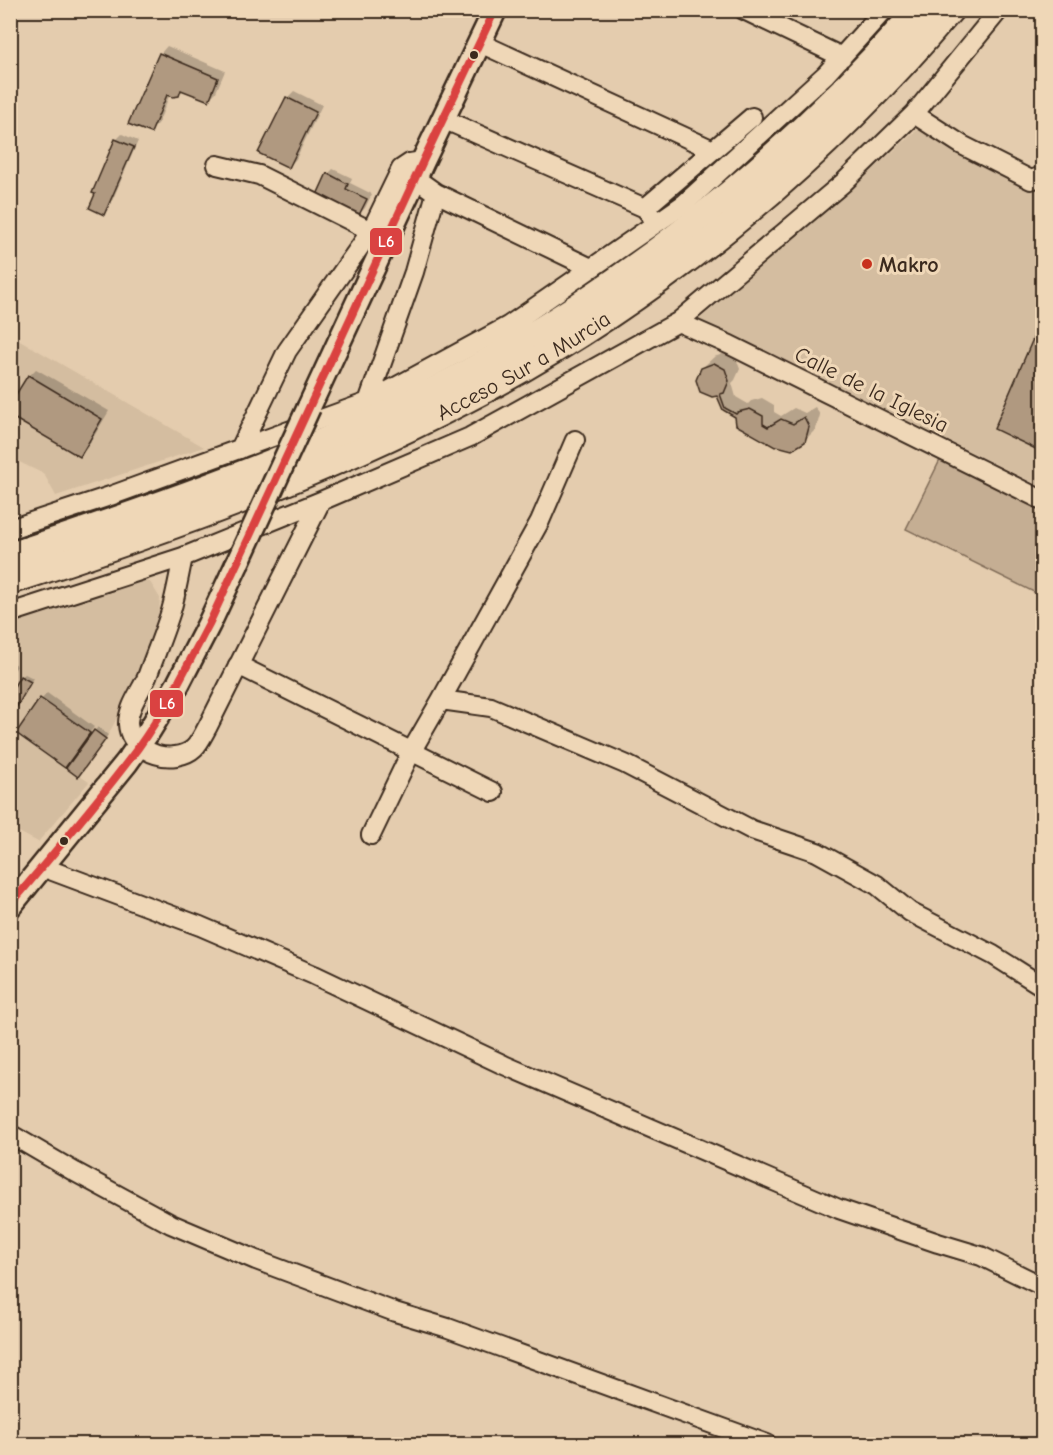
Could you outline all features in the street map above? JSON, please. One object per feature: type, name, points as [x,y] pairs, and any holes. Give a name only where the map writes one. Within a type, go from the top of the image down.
[{"type":"highway","name":"Acceso Sur a Murcia","points":[[10,556],[238,476],[360,426],[433,391],[531,336],[623,276],[694,224],[816,118],[872,62],[918,10]]},
{"type":"highway","name":"Acceso Sur a Murcia","points":[[10,581],[105,549],[304,475],[369,447],[464,401],[543,356],[636,297],[745,213],[841,127],[907,59],[950,10]]},
{"type":"main road","points":[[10,906],[139,746],[178,684],[209,624],[495,10]]},
{"type":"street","points":[[744,10],[842,57]]},
{"type":"street","points":[[10,529],[110,496],[368,402],[508,326],[684,204],[826,74],[884,10]]},
{"type":"street","points":[[10,613],[183,557],[470,438],[678,322],[843,183],[914,114],[999,10]]},
{"type":"street","points":[[480,43],[714,150]]},
{"type":"street","points":[[914,114],[962,145],[1031,180],[1042,176]]},
{"type":"street","points":[[645,208],[752,117]]},
{"type":"street","points":[[443,119],[645,208],[657,222]]},
{"type":"street","points":[[240,449],[287,351],[371,231],[401,169],[410,164],[419,169],[422,184],[436,193],[591,268]]},
{"type":"street","points":[[217,165],[259,175],[371,231]]},
{"type":"street","points":[[694,167],[708,183]]},
{"type":"street","points":[[368,402],[414,272],[436,193]]},
{"type":"street","name":"Calle de la Iglesia","points":[[678,322],[730,345],[1042,500]]},
{"type":"street","points":[[371,835],[411,752],[540,521],[575,440]]},
{"type":"street","points":[[183,557],[171,610],[146,679],[129,714],[128,724],[130,734],[139,746],[157,755],[173,757],[189,753],[198,744],[321,501]]},
{"type":"street","points":[[238,665],[493,792]]},
{"type":"street","points":[[441,700],[491,707],[625,764],[752,830],[817,852],[878,885],[910,912],[993,955],[1042,986]]},
{"type":"street","points":[[42,867],[211,931],[314,975],[504,1065],[839,1209],[981,1256],[1042,1286]]},
{"type":"street","points":[[10,1134],[171,1224],[256,1260],[395,1312],[482,1340],[767,1444]]},
{"type":"shaded area","points":[[917,130],[1033,190],[1042,189],[1042,487],[929,431],[696,322]]},
{"type":"shaded area","points":[[11,335],[204,447],[56,496],[44,474],[11,458]]},
{"type":"shaded area","points":[[944,452],[1042,500],[1042,596],[906,529]]},
{"type":"shaded area","points":[[133,579],[150,582],[160,598],[159,613],[134,685],[106,739],[80,776],[89,782],[38,842],[19,832],[11,832],[10,621]]},
{"type":"building","points":[[159,53],[218,78],[209,101],[181,90],[179,96],[167,95],[151,133],[128,124]]},
{"type":"building","points":[[286,97],[316,112],[289,168],[258,153]]},
{"type":"building","points":[[115,139],[134,147],[104,215],[89,208],[95,194],[92,193]]},
{"type":"building","points":[[327,173],[348,184],[346,189],[367,199],[359,215],[317,195]]},
{"type":"building","points":[[1042,318],[1042,452],[994,429]]},
{"type":"building","points":[[714,363],[725,369],[729,381],[724,393],[720,394],[725,408],[736,414],[750,409],[763,416],[763,424],[768,427],[781,419],[793,424],[804,417],[809,427],[805,442],[792,450],[775,447],[736,425],[735,417],[723,410],[717,396],[712,397],[700,392],[696,380],[701,368]]},
{"type":"building","points":[[28,375],[102,419],[80,457],[10,416],[10,404]]},
{"type":"building","points":[[20,676],[31,682],[15,710],[10,707],[10,693]]},
{"type":"building","points":[[40,698],[90,733],[65,768],[16,733]]},
{"type":"building","points":[[94,730],[106,739],[78,777],[66,768]]},
{"type":"transit line","name":"L6","points":[[10,905],[123,768],[158,718],[176,687],[209,624],[495,10]]},
{"type":"place","name":"Makro","points":[[867,264]]}]
